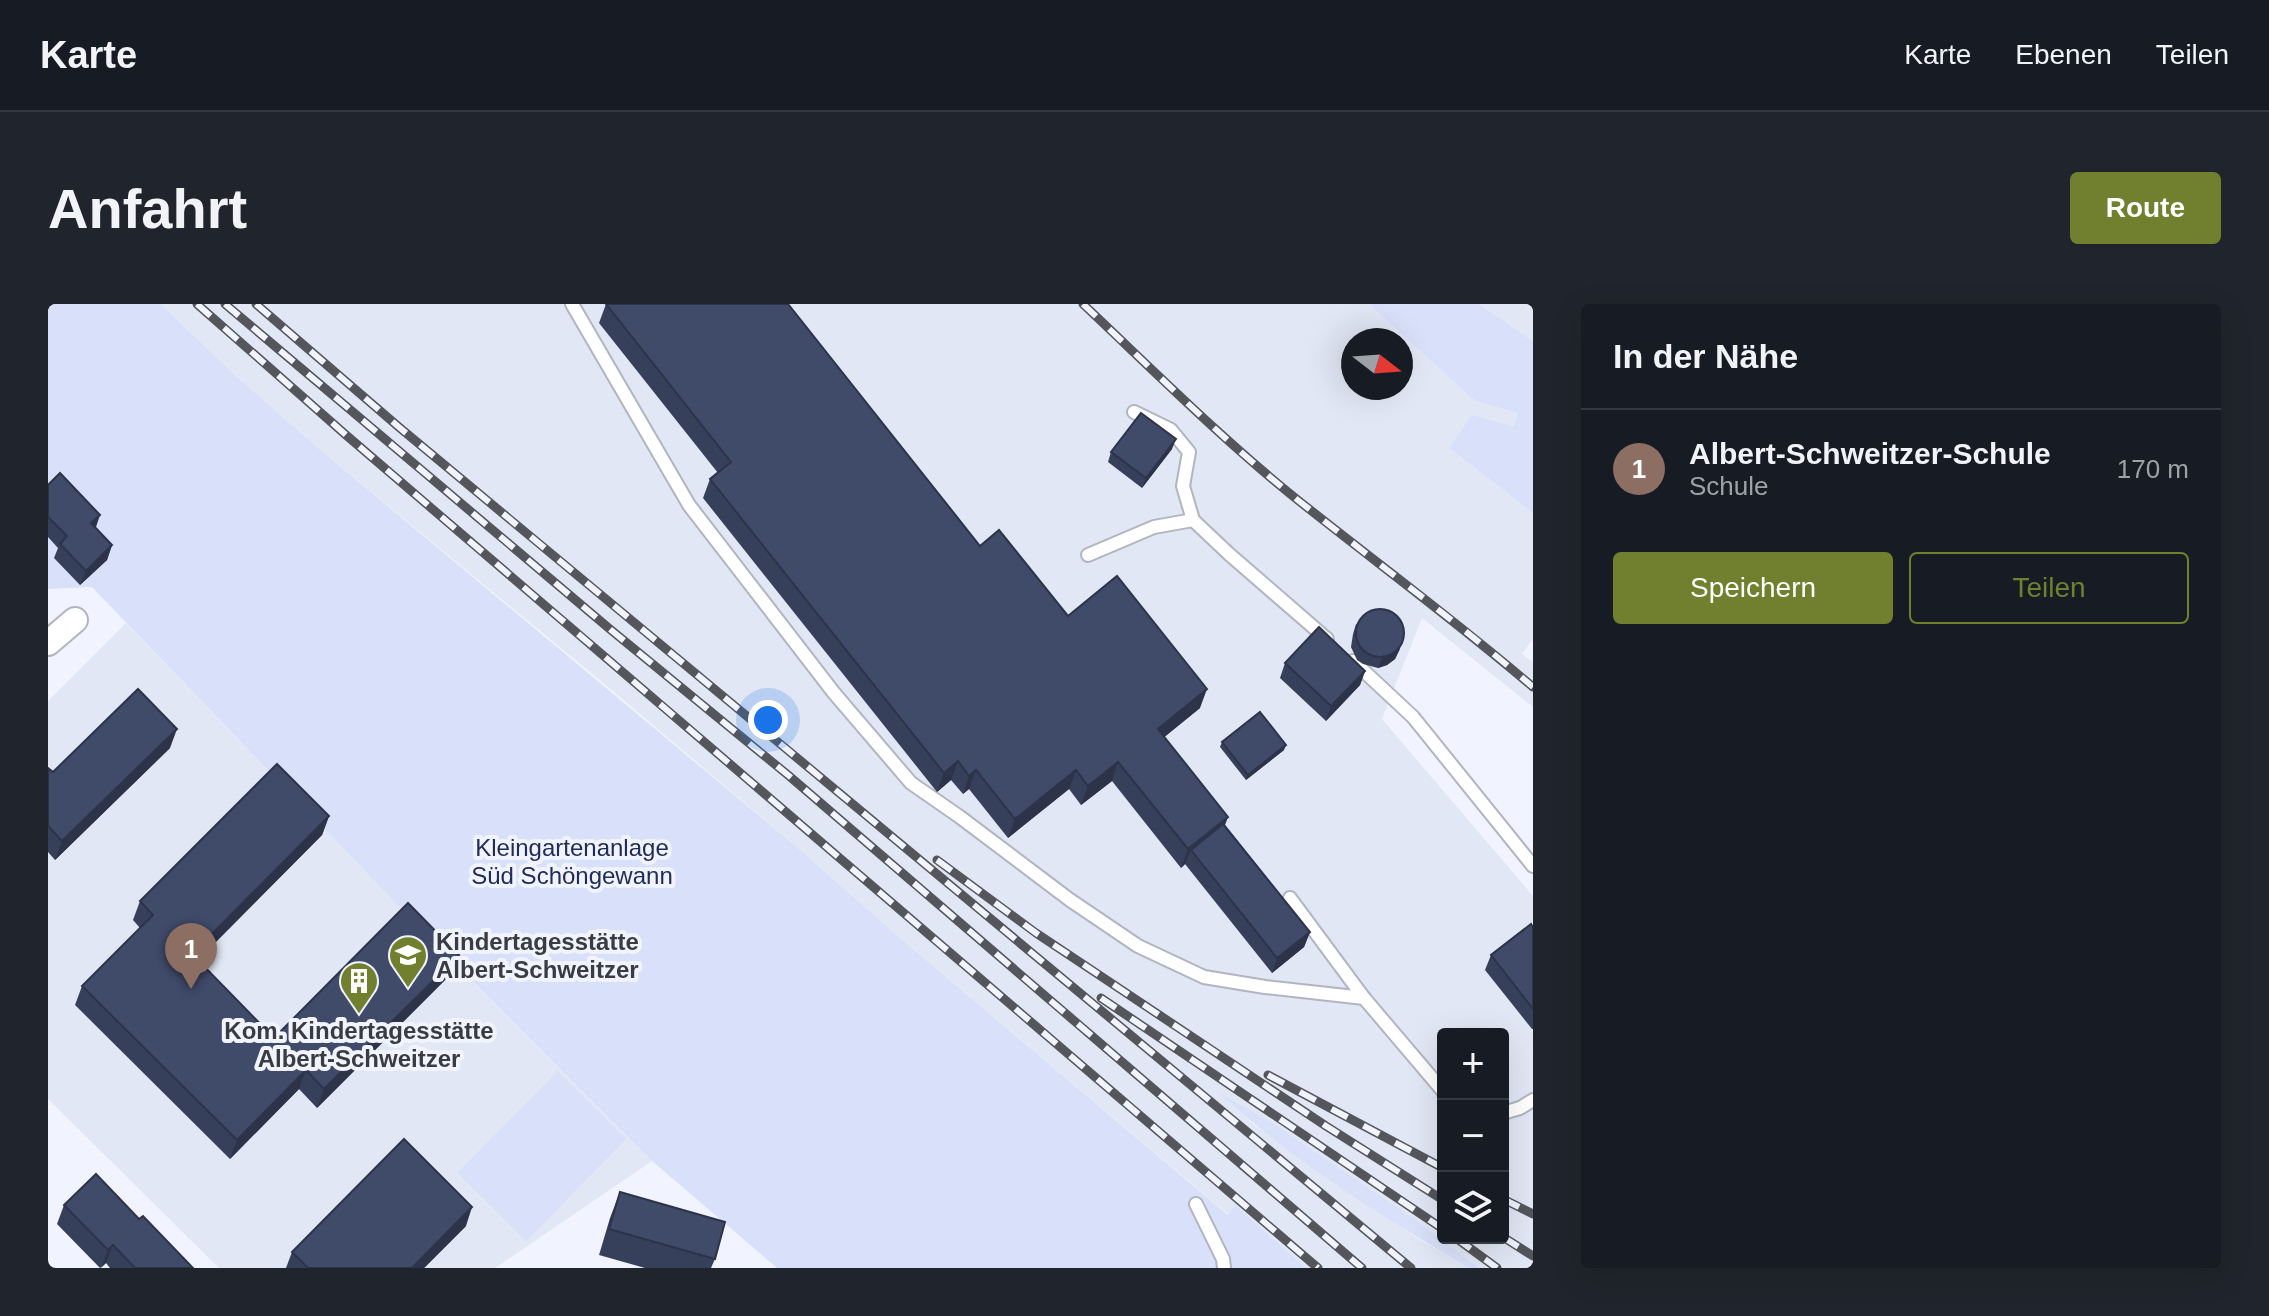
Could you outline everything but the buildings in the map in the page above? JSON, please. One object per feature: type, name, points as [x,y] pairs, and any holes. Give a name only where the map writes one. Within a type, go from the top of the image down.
[{"type":"street","points":[[48,643],[75,620]]},
{"type":"lane","points":[[572,304],[689,505],[834,693],[911,783],[1138,946],[1204,977],[1364,998]]},
{"type":"lane","points":[[1134,412],[1171,430],[1189,452],[1183,486],[1193,520],[1413,717],[1533,866]]},
{"type":"lane","points":[[1088,555],[1154,527],[1193,520]]},
{"type":"lane","points":[[1290,898],[1364,998],[1437,1084]]},
{"type":"lane","points":[[1509,1111],[1533,1100]]},
{"type":"lane","points":[[1196,1204],[1223,1259],[1224,1268]]},
{"type":"shaded area","points":[[161,304],[1371,304],[1395,328],[1341,328],[1341,400],[1413,400],[1413,345],[1475,401],[1517,413],[1514,427],[1449,448],[1533,513],[1533,639],[1522,654],[1533,662],[1533,707],[1422,618],[1382,719],[1533,896],[1533,1268],[1479,1268],[1448,1244],[1509,1244],[1509,1028],[1437,1028],[1437,1236],[1273,1123],[1222,1095],[1254,1125],[1417,1238],[1469,1268],[1306,1268],[1236,1206],[1229,1215],[607,686],[324,453],[236,376]]},
{"type":"shaded area","points":[[1479,304],[1533,304],[1533,341]]},
{"type":"shaded area","points":[[126,623],[408,916],[652,1161],[495,1268],[219,1268],[48,1099],[48,701]]},
{"type":"green space","name":"Kleingartenanlage Süd Schöngewann","points":[[48,304],[161,304],[236,376],[324,453],[798,848],[1228,1215],[1235,1205],[1306,1268],[777,1268],[652,1161],[408,916],[92,587],[48,589]]},
{"type":"green space","points":[[1371,304],[1479,304],[1533,341],[1533,513],[1449,448],[1472,415],[1514,427],[1517,413],[1475,401],[1413,345],[1413,328],[1395,328]]},
{"type":"green space","points":[[558,1071],[626,1139],[526,1241],[457,1173]]},
{"type":"green space","points":[[1218,1092],[1273,1123],[1415,1219],[1437,1236],[1437,1244],[1448,1244],[1479,1268],[1469,1268],[1404,1229],[1307,1164]]},
{"type":"railway","points":[[197,304],[1318,1268]]},
{"type":"railway","points":[[225,304],[788,775],[1362,1268]]},
{"type":"railway","points":[[256,304],[400,428],[1411,1268]]},
{"type":"railway","points":[[1083,304],[1271,478],[1533,687]]},
{"type":"railway","points":[[937,860],[1036,933],[1437,1196]]},
{"type":"railway","points":[[1101,998],[1437,1225]]},
{"type":"railway","points":[[1268,1075],[1437,1165]]},
{"type":"railway","points":[[1509,1202],[1533,1214]]},
{"type":"railway","points":[[1509,1241],[1533,1256]]},
{"type":"railway","points":[[1464,1244],[1497,1268]]},
{"type":"place","name":"Albert-Schweitzer-Schule","points":[[191,989]]},
{"type":"place","name":"Kindertagesstätte Albert-Schweitzer","points":[[408,989]]},
{"type":"place","name":"Kom. Kindertagesstätte Albert-Schweitzer","points":[[359,1015]]}]
